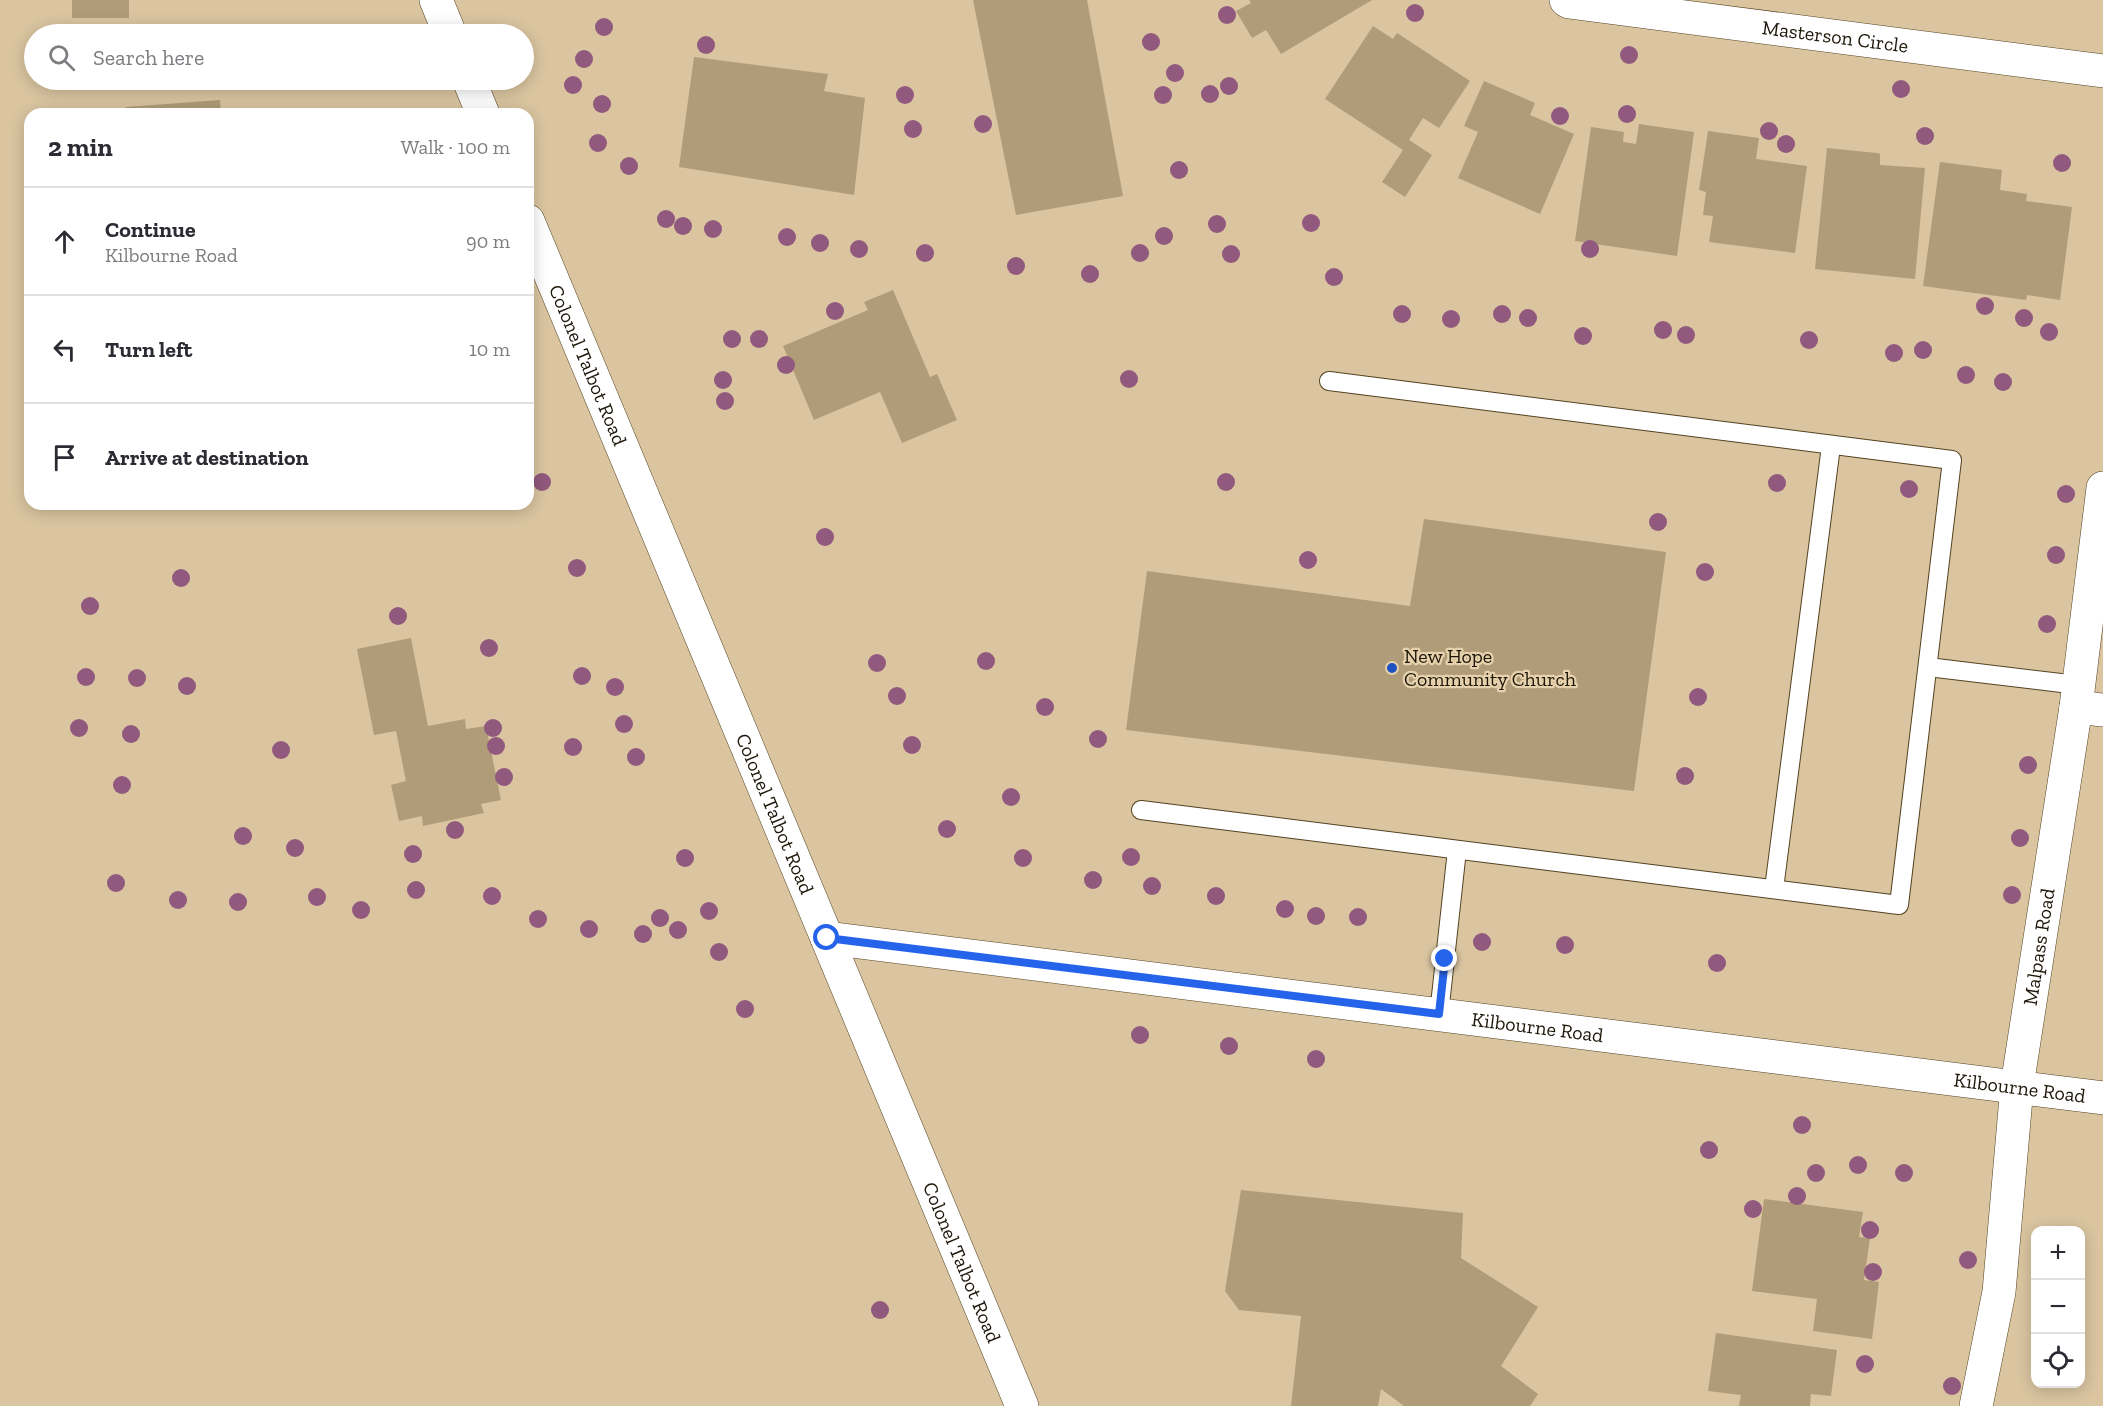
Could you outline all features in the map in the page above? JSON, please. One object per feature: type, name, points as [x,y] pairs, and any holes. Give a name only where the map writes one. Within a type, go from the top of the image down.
[{"type":"street","points":[[436,0],[446,24]]},
{"type":"street","name":"Masterson Circle","points":[[1566,0],[2103,71]]},
{"type":"street","points":[[473,90],[481,108]]},
{"type":"street","name":"Colonel Talbot Road","points":[[534,235],[1022,1406]]},
{"type":"street","name":"Malpass Road","points":[[1976,1406],[1999,1292],[2017,1086],[2086,701],[2103,488]]},
{"type":"street","name":"Kilbourne Road","points":[[827,938],[2103,1098]]},
{"type":"lane","points":[[1141,810],[1899,905],[1952,460],[1329,381]]},
{"type":"lane","points":[[1774,889],[1831,446]]},
{"type":"lane","points":[[1928,667],[2086,701]]},
{"type":"lane","points":[[1439,1014],[1457,850]]},
{"type":"building","points":[[72,0],[129,0],[129,18],[72,18]]},
{"type":"building","points":[[973,0],[1087,0],[1123,196],[1016,215]]},
{"type":"building","points":[[1249,0],[1372,0],[1281,54],[1266,30],[1252,38],[1236,11],[1251,3]]},
{"type":"building","points":[[1373,26],[1393,39],[1397,33],[1470,81],[1439,128],[1423,118],[1409,140],[1432,155],[1405,197],[1382,182],[1403,150],[1325,99]]},
{"type":"building","points":[[694,57],[828,74],[824,91],[865,98],[854,195],[679,167]]},
{"type":"building","points":[[1484,81],[1535,103],[1530,115],[1574,134],[1540,214],[1458,178],[1478,132],[1464,126]]},
{"type":"building","points":[[220,100],[221,108],[126,108]]},
{"type":"building","points":[[1639,124],[1694,132],[1677,256],[1575,241],[1591,127],[1624,132],[1623,142],[1636,144]]},
{"type":"building","points":[[1708,131],[1759,138],[1756,159],[1807,166],[1795,253],[1709,242],[1713,216],[1703,215],[1706,192],[1699,190]]},
{"type":"building","points":[[1827,148],[1877,153],[1880,154],[1880,165],[1925,168],[1915,279],[1815,269]]},
{"type":"building","points":[[1940,162],[2002,170],[2000,190],[2027,194],[2026,201],[2072,207],[2060,300],[2027,295],[2026,300],[1923,286]]},
{"type":"building","points":[[893,290],[930,377],[937,374],[957,420],[902,443],[880,392],[814,420],[783,346],[868,310],[864,302]]},
{"type":"building","name":"New Hope Community Church","points":[[1424,519],[1666,552],[1634,791],[1126,730],[1147,571],[1410,606]]},
{"type":"building","points":[[411,638],[428,726],[465,719],[466,729],[486,726],[501,800],[481,804],[484,813],[423,826],[422,816],[399,821],[391,785],[406,781],[396,731],[374,735],[357,649]]},
{"type":"building","points":[[1241,1190],[1463,1213],[1461,1258],[1538,1307],[1501,1366],[1538,1394],[1530,1406],[1404,1406],[1381,1389],[1378,1406],[1291,1406],[1301,1316],[1239,1310],[1225,1291]]},
{"type":"building","points":[[1764,1199],[1863,1212],[1859,1237],[1870,1238],[1864,1280],[1879,1282],[1872,1339],[1813,1331],[1817,1299],[1752,1291]]},
{"type":"building","points":[[1716,1333],[1837,1350],[1831,1396],[1811,1394],[1810,1406],[1739,1406],[1741,1395],[1708,1391]]},
{"type":"place","name":"New Hope Community Church","points":[[1392,668]]},
{"type":"route","points":[[827,938],[1439,1014],[1445,959]]}]
